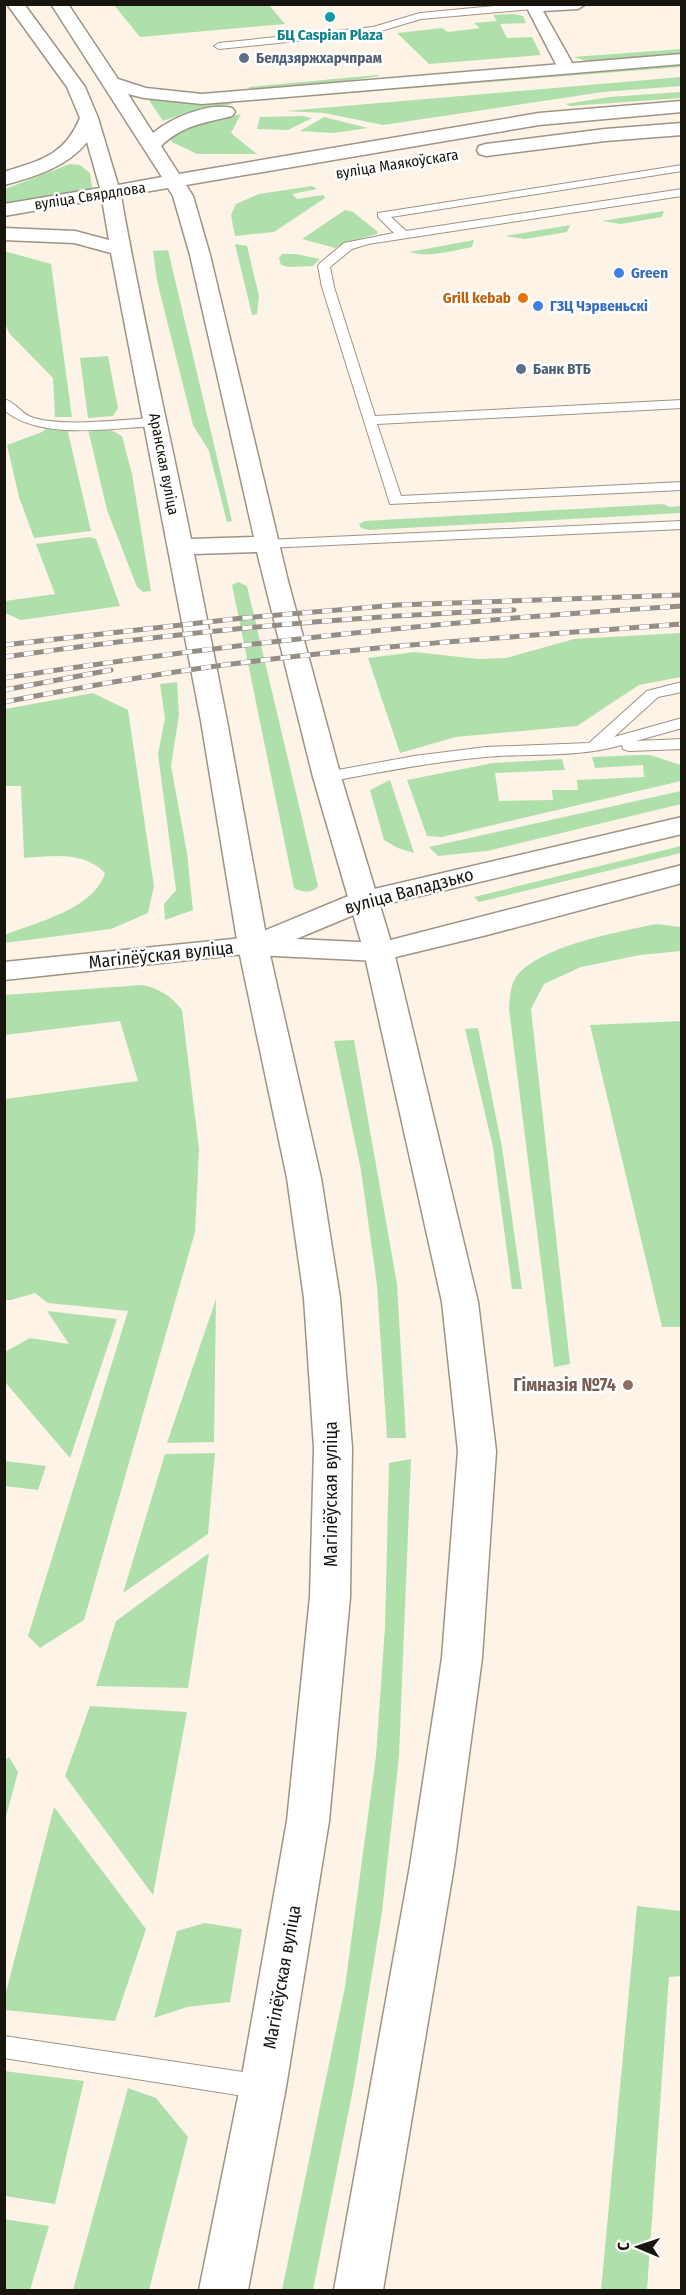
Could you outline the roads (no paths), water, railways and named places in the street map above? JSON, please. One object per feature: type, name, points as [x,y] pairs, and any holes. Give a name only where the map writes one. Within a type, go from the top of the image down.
[{"type":"main road","name":"Аранская вуліца","points":[[15,4],[76,87],[89,118],[113,200],[129,303],[181,548],[253,946]]},
{"type":"main road","points":[[59,4],[179,189],[200,255],[266,544],[327,777],[378,952],[460,1302],[477,1451],[462,1658],[432,1866],[359,2290]]},
{"type":"main road","points":[[566,68],[532,6],[578,4]]},
{"type":"main road","points":[[112,83],[144,93],[202,99],[681,58]]},
{"type":"main road","points":[[151,145],[165,130],[180,123],[201,116],[247,108],[681,71]]},
{"type":"main road","name":"вуліца Маякоўскага","points":[[113,200],[539,119],[681,106]]},
{"type":"main road","points":[[4,179],[52,160],[70,149],[80,139],[89,118]]},
{"type":"main road","name":"вуліца Маякоўскага","points":[[462,154],[605,135],[681,129]]},
{"type":"main road","name":"вуліца Маякоўскага","points":[[179,189],[297,179]]},
{"type":"main road","name":"вуліца Свярдлова","points":[[4,210],[113,200]]},
{"type":"main road","name":"вуліца Свярдлова","points":[[4,225],[113,200]]},
{"type":"main road","points":[[4,234],[75,237],[120,249]]},
{"type":"main road","points":[[181,548],[266,544]]},
{"type":"main road","name":"вуліца Валадзько","points":[[253,946],[363,900],[681,825]]},
{"type":"main road","points":[[253,946],[378,952],[476,929],[681,874]]},
{"type":"main road","name":"Магілёўская вуліца","points":[[4,971],[253,946],[304,1178],[322,1298],[333,1448],[330,1597],[308,1821],[263,2087],[224,2290]]},
{"type":"lane","points":[[219,46],[374,30],[420,16],[532,6]]},
{"type":"lane","points":[[405,236],[382,215],[681,168]]},
{"type":"lane","points":[[681,192],[348,246],[324,266],[328,287],[395,501],[681,486]]},
{"type":"lane","points":[[370,420],[681,404]]},
{"type":"lane","points":[[7,407],[26,420],[39,422],[81,424],[156,422]]},
{"type":"lane","points":[[266,544],[681,525]]},
{"type":"lane","points":[[593,748],[653,694],[681,687]]},
{"type":"lane","points":[[593,748],[652,719],[681,709]]},
{"type":"lane","points":[[593,748],[681,723]]},
{"type":"lane","points":[[593,748],[681,734]]},
{"type":"lane","points":[[327,777],[414,761],[486,752],[681,744]]},
{"type":"lane","points":[[4,2047],[263,2087]]},
{"type":"railway","points":[[4,645],[243,618],[397,605],[682,595]]},
{"type":"railway","points":[[4,678],[88,665],[342,634],[512,618],[682,606]]},
{"type":"railway","points":[[4,657],[131,640],[258,627],[386,616],[514,610]]},
{"type":"railway","points":[[4,702],[129,679],[256,661],[415,645],[682,624]]},
{"type":"railway","points":[[4,690],[111,670]]},
{"type":"place","name":"БЦ Caspian Plaza","points":[[330,17]]},
{"type":"place","name":"Белдзяржхарчпрам","points":[[244,58]]},
{"type":"place","name":"Green","points":[[619,273]]},
{"type":"place","name":"Grill kebab","points":[[523,298]]},
{"type":"place","name":"ГЗЦ Чэрвеньскі","points":[[538,306]]},
{"type":"place","name":"Банк ВТБ","points":[[521,369]]},
{"type":"place","name":"Гімназія №74","points":[[628,1385]]}]
